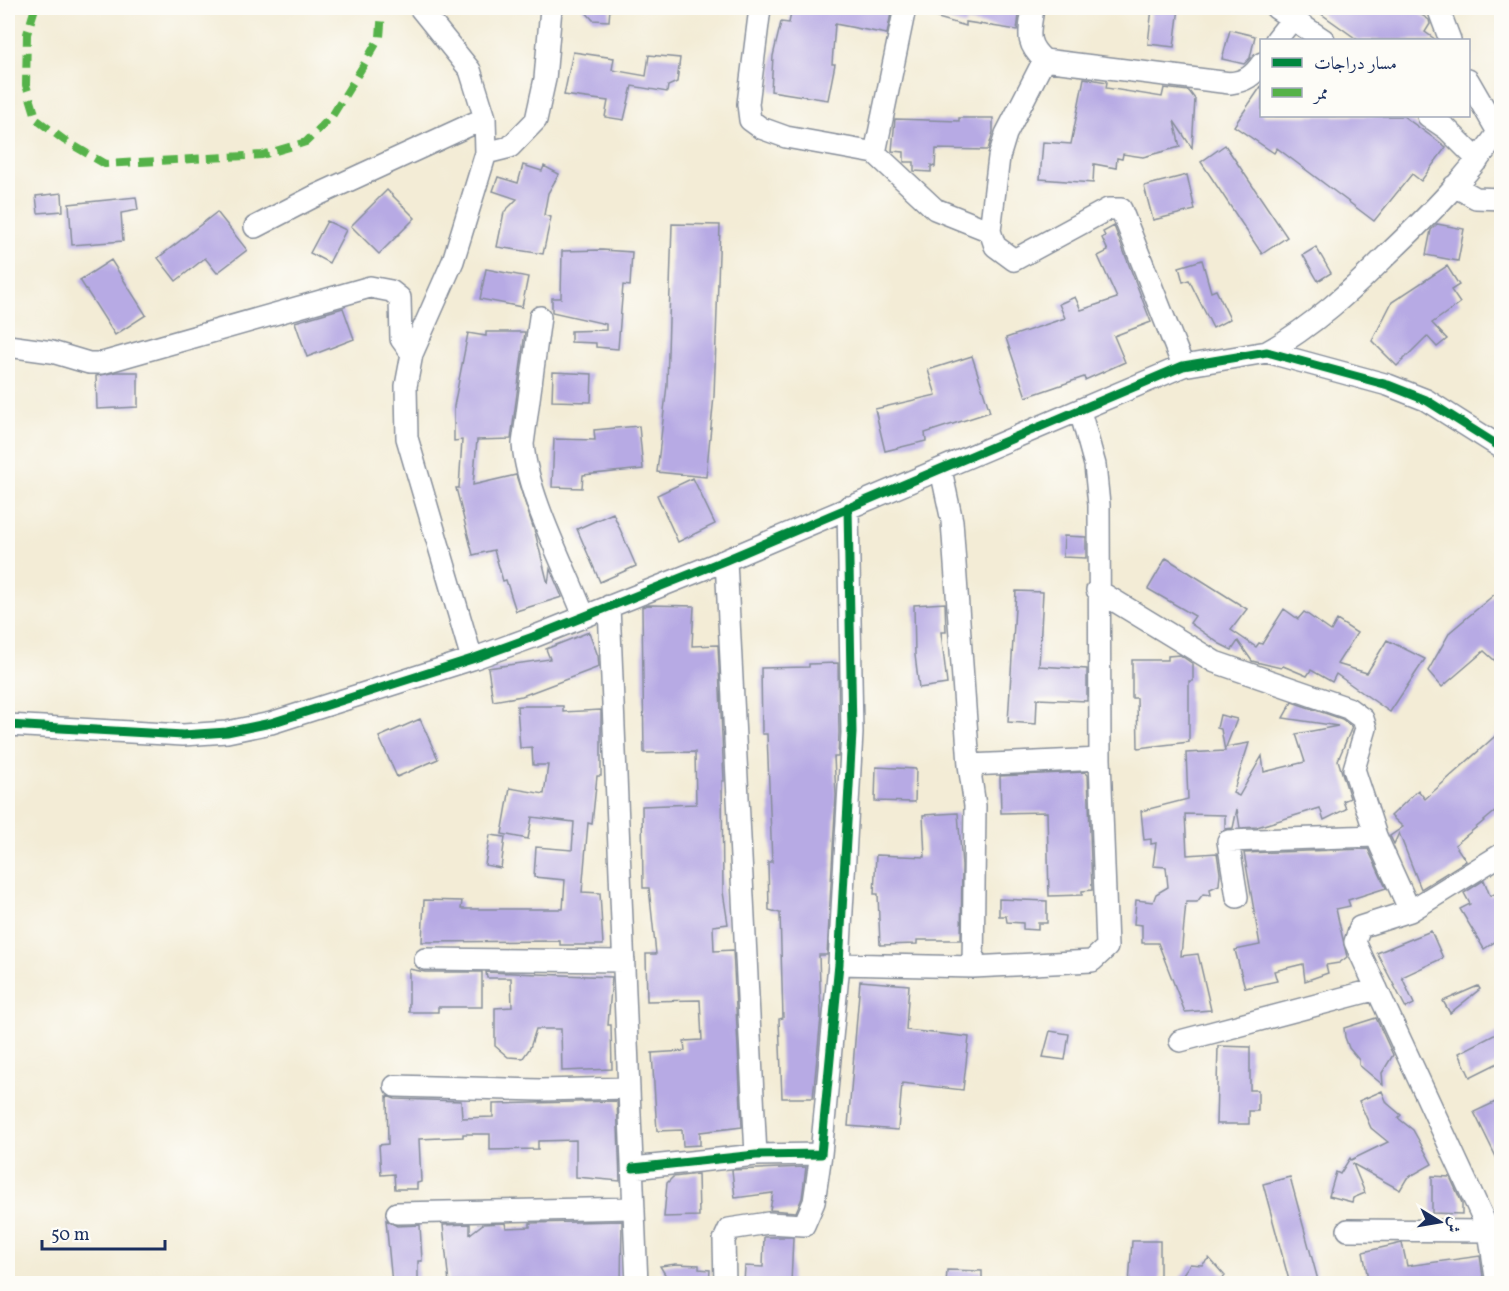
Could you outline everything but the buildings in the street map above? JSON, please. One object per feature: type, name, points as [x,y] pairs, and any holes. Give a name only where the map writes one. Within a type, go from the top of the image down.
[{"type":"street","points":[[420,8],[470,70],[485,118],[486,153],[453,261],[412,354],[406,386],[407,438],[472,659]]},
{"type":"street","points":[[486,153],[510,147],[536,120],[545,79],[551,8]]},
{"type":"street","points":[[760,8],[748,104],[750,120],[761,128],[786,137],[875,153],[935,209],[990,231]]},
{"type":"street","points":[[875,153],[905,8]]},
{"type":"street","points":[[1033,8],[1029,40],[1032,49],[1044,60],[1230,83],[1243,82],[1254,75],[1260,66]]},
{"type":"street","points":[[1438,8],[1450,39]]},
{"type":"street","points":[[1276,39],[1290,11],[1323,39]]},
{"type":"street","points":[[1044,60],[1006,134],[999,157],[990,231],[994,246],[1014,260],[1108,209],[1121,209],[1183,366]]},
{"type":"street","points":[[8,726],[183,735],[227,732],[271,723],[472,659],[584,616],[726,560],[1183,366],[1267,352],[1298,335],[1353,288],[1428,216],[1478,160],[1500,130],[1470,83]]},
{"type":"street","points":[[1429,117],[1447,129],[1478,160]]},
{"type":"street","points":[[255,226],[313,196],[485,118]]},
{"type":"street","points":[[1454,186],[1476,198],[1502,199]]},
{"type":"street","points":[[8,346],[52,352],[89,363],[102,363],[370,288],[392,291],[400,298],[401,339],[412,354]]},
{"type":"street","points":[[540,316],[523,444],[524,460],[554,545],[563,561],[584,616]]},
{"type":"street","points":[[1267,352],[1388,385],[1416,396],[1502,448]]},
{"type":"street","points":[[839,964],[973,967],[1092,961],[1101,956],[1107,947],[1100,759],[1097,590],[1099,505],[1095,465],[1080,411]]},
{"type":"street","points":[[941,470],[952,521],[969,765],[975,806],[973,967]]},
{"type":"street","points":[[725,1284],[724,1240],[729,1229],[768,1223],[804,1225],[814,1202],[821,1154],[839,964],[852,733],[848,507]]},
{"type":"street","points":[[726,560],[756,1155]]},
{"type":"street","points":[[1097,590],[1215,662],[1356,712],[1363,719],[1366,728],[1354,769],[1377,836],[1410,911]]},
{"type":"street","points":[[609,606],[637,1284]]},
{"type":"street","points":[[969,765],[1100,759]]},
{"type":"street","points":[[1237,897],[1228,841],[1377,836]]},
{"type":"street","points":[[1497,1284],[1489,1231],[1354,942],[1360,927],[1410,911],[1502,854]]},
{"type":"street","points":[[425,959],[624,961]]},
{"type":"street","points":[[1180,1041],[1377,989]]},
{"type":"street","points":[[395,1086],[540,1090],[629,1088]]},
{"type":"street","points":[[633,1168],[756,1155],[821,1154]]},
{"type":"street","points":[[397,1213],[634,1208]]},
{"type":"street","points":[[1348,1230],[1489,1231]]},
{"type":"marked path","points":[[35,8],[27,34],[26,85],[37,120],[64,140],[105,164],[262,155],[306,142],[332,116],[363,66],[380,37],[382,11],[386,8]]},
{"type":"cycle path","points":[[8,725],[183,735],[227,732],[271,723],[472,659],[533,637],[726,560],[1183,366],[1267,352],[1388,385],[1426,400],[1502,448]]},
{"type":"cycle path","points":[[633,1168],[756,1155],[821,1154],[839,964],[852,733],[848,507]]}]
